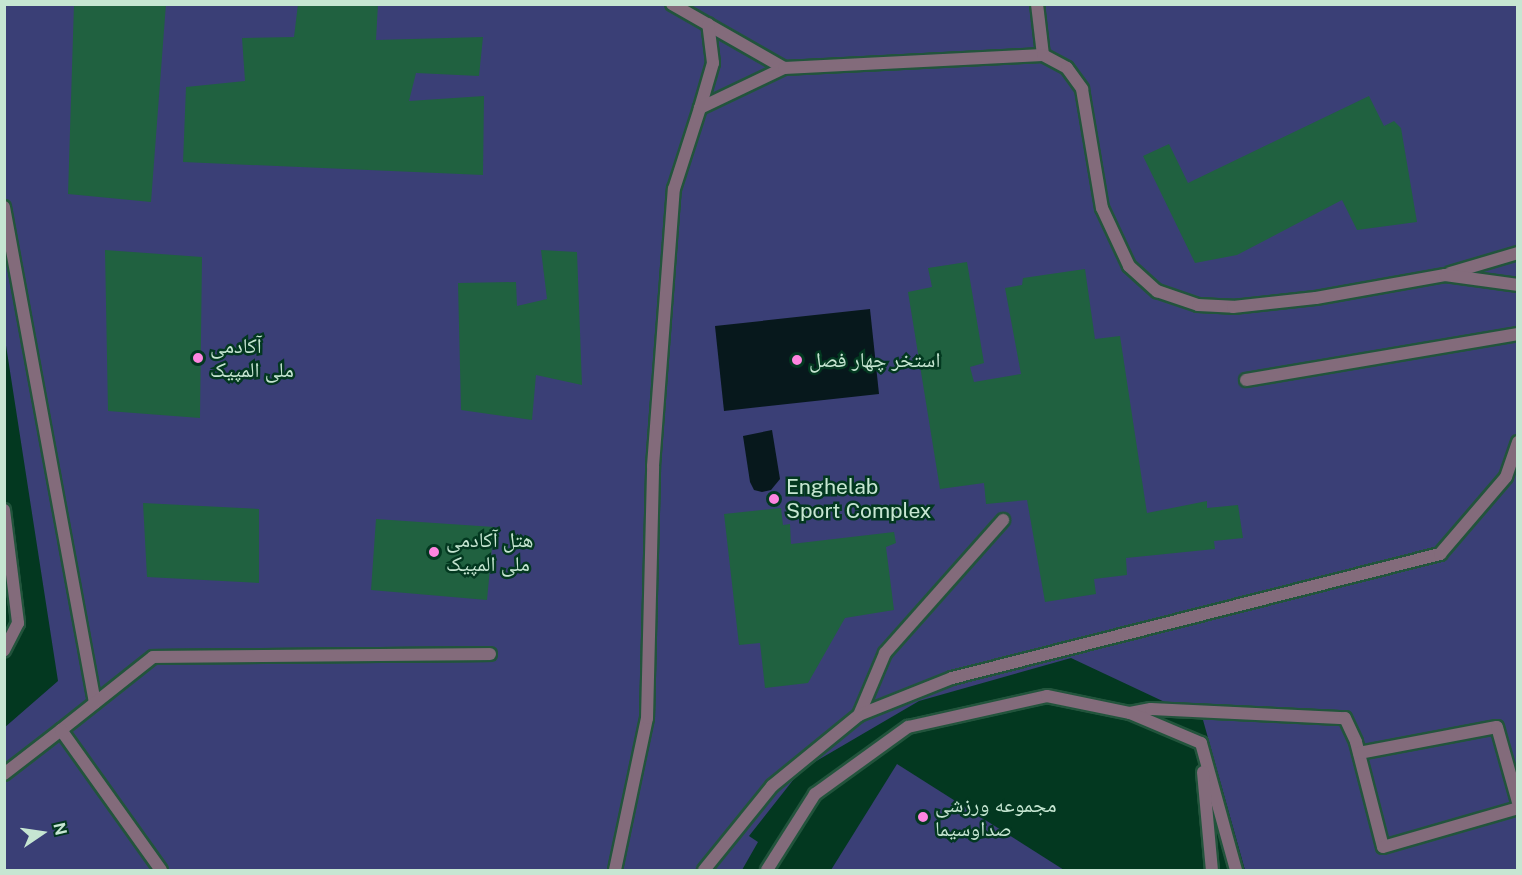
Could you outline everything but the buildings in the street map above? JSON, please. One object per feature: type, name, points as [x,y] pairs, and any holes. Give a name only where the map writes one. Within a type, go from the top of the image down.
[{"type":"lane","points":[[672,4],[784,68]]},
{"type":"lane","points":[[1037,4],[1042,55]]},
{"type":"lane","points":[[615,870],[647,718],[653,466],[674,189],[713,63],[708,24]]},
{"type":"lane","points":[[700,108],[784,68],[1042,55],[1067,68],[1082,89],[1102,208],[1129,266],[1157,291],[1198,305],[1233,307],[1316,298],[1445,275],[1518,253]]},
{"type":"lane","points":[[4,207],[95,703]]},
{"type":"lane","points":[[1445,275],[1518,285]]},
{"type":"lane","points":[[1246,380],[1518,334]]},
{"type":"lane","points":[[704,870],[772,786],[860,715],[952,678],[1440,554],[1506,477],[1518,442]]},
{"type":"lane","points":[[4,510],[18,623],[4,651]]},
{"type":"lane","points":[[860,715],[885,653],[1003,520]]},
{"type":"lane","points":[[4,774],[153,657],[490,654]]},
{"type":"lane","points":[[767,870],[815,794],[908,727],[1047,696],[1130,713],[1201,744]]},
{"type":"lane","points":[[1130,713],[1151,709],[1345,717],[1359,753],[1383,847],[1518,808]]},
{"type":"lane","points":[[1359,753],[1497,727],[1518,802]]},
{"type":"lane","points":[[61,730],[160,870]]},
{"type":"lane","points":[[1201,744],[1212,870]]},
{"type":"lane","points":[[1201,744],[1236,870]]},
{"type":"shaded area","name":"Enghelab Sport Complex","points":[[5,5],[1517,5],[1517,870],[1245,870],[1203,720],[1071,658],[919,701],[801,770],[749,836],[758,842],[742,870],[5,870],[4,728],[58,681],[5,339]]},
{"type":"shaded area","name":"استخر چهار فصل","points":[[870,309],[879,394],[724,411],[715,326]]},
{"type":"shaded area","points":[[772,430],[780,479],[771,490],[762,492],[754,490],[750,482],[743,436]]},
{"type":"shaded area","name":"مجموعه ورزشی صداوسیما","points":[[897,764],[1064,870],[831,870]]},
{"type":"place","name":"آکادمی ملی المپیک","points":[[198,358]]},
{"type":"place","name":"استخر چهار فصل","points":[[797,360]]},
{"type":"place","name":"Enghelab Sport Complex","points":[[774,499]]},
{"type":"place","name":"هتل آکادمی ملی المپیک","points":[[434,552]]},
{"type":"place","name":"مجموعه ورزشی صداوسیما","points":[[923,817]]}]
